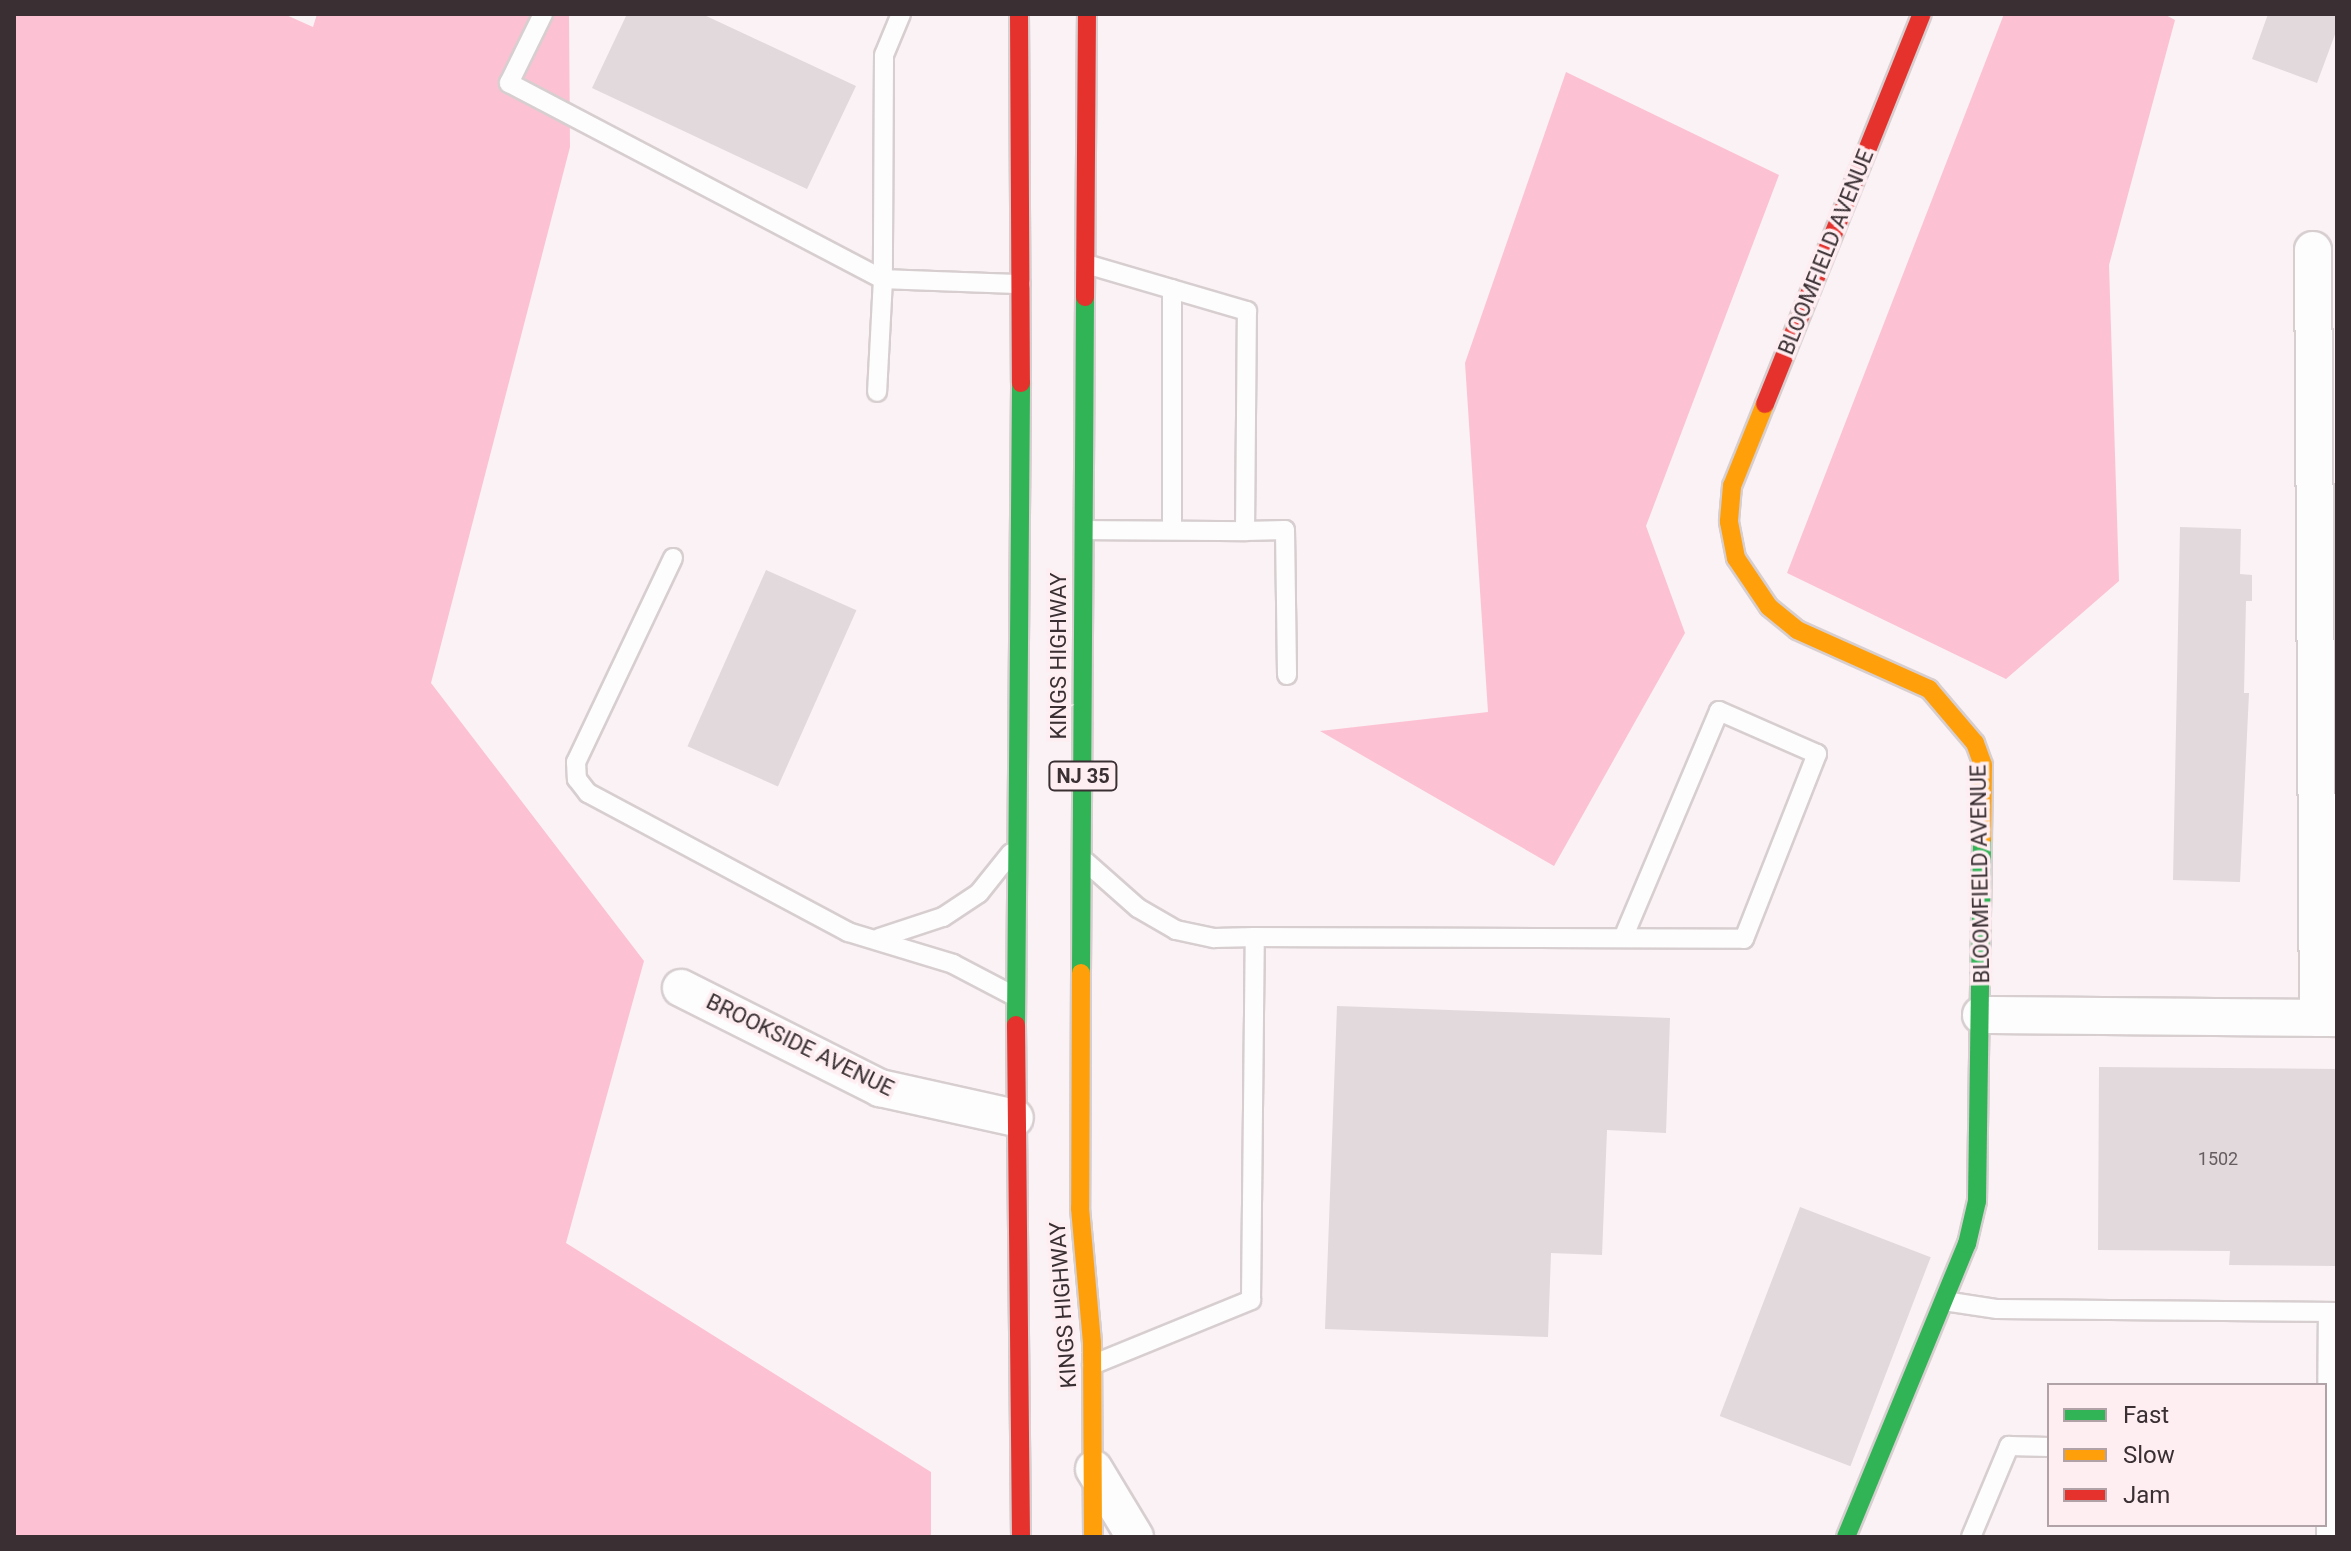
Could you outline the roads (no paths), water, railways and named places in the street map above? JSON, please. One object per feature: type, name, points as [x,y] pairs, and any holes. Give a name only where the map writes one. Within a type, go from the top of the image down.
[{"type":"main road","name":"KINGS HIGHWAY","points":[[1019,14],[1021,284],[1015,1118],[1021,1537]]},
{"type":"main road","name":"KINGS HIGHWAY","points":[[1087,14],[1080,1208],[1092,1365],[1093,1537]]},
{"type":"main road","name":"BLOOMFIELD AVENUE","points":[[1846,1537],[1967,1244],[1977,1201],[1983,765],[1975,743],[1929,689],[1797,630],[1769,607],[1736,558],[1729,522],[1732,486],[1922,14]]},
{"type":"street","points":[[1981,1015],[2328,1018],[2313,250]]},
{"type":"street","name":"BROOKSIDE AVENUE","points":[[681,988],[880,1088],[1015,1118]]},
{"type":"street","points":[[1094,1469],[1135,1537]]},
{"type":"lane","points":[[543,14],[509,83],[883,279],[1021,284]]},
{"type":"lane","points":[[877,392],[883,279],[884,55],[901,14]]},
{"type":"lane","points":[[1086,264],[1247,311],[1245,531]]},
{"type":"lane","points":[[1172,289],[1172,530]]},
{"type":"lane","points":[[1084,530],[1285,530],[1287,675]]},
{"type":"lane","points":[[673,558],[576,762],[577,779],[588,793],[848,932],[878,938],[953,964],[1016,997]]},
{"type":"lane","points":[[1082,859],[1138,908],[1176,930],[1214,938],[1744,939],[1817,754],[1719,711],[1623,938]]},
{"type":"lane","points":[[878,938],[906,933],[955,909],[979,893],[1018,845]]},
{"type":"lane","points":[[1092,1365],[1251,1300],[1255,937]]},
{"type":"lane","points":[[1944,1301],[1997,1309],[2332,1312],[2327,1515]]},
{"type":"lane","points":[[1971,1537],[2009,1446],[2047,1447]]}]
